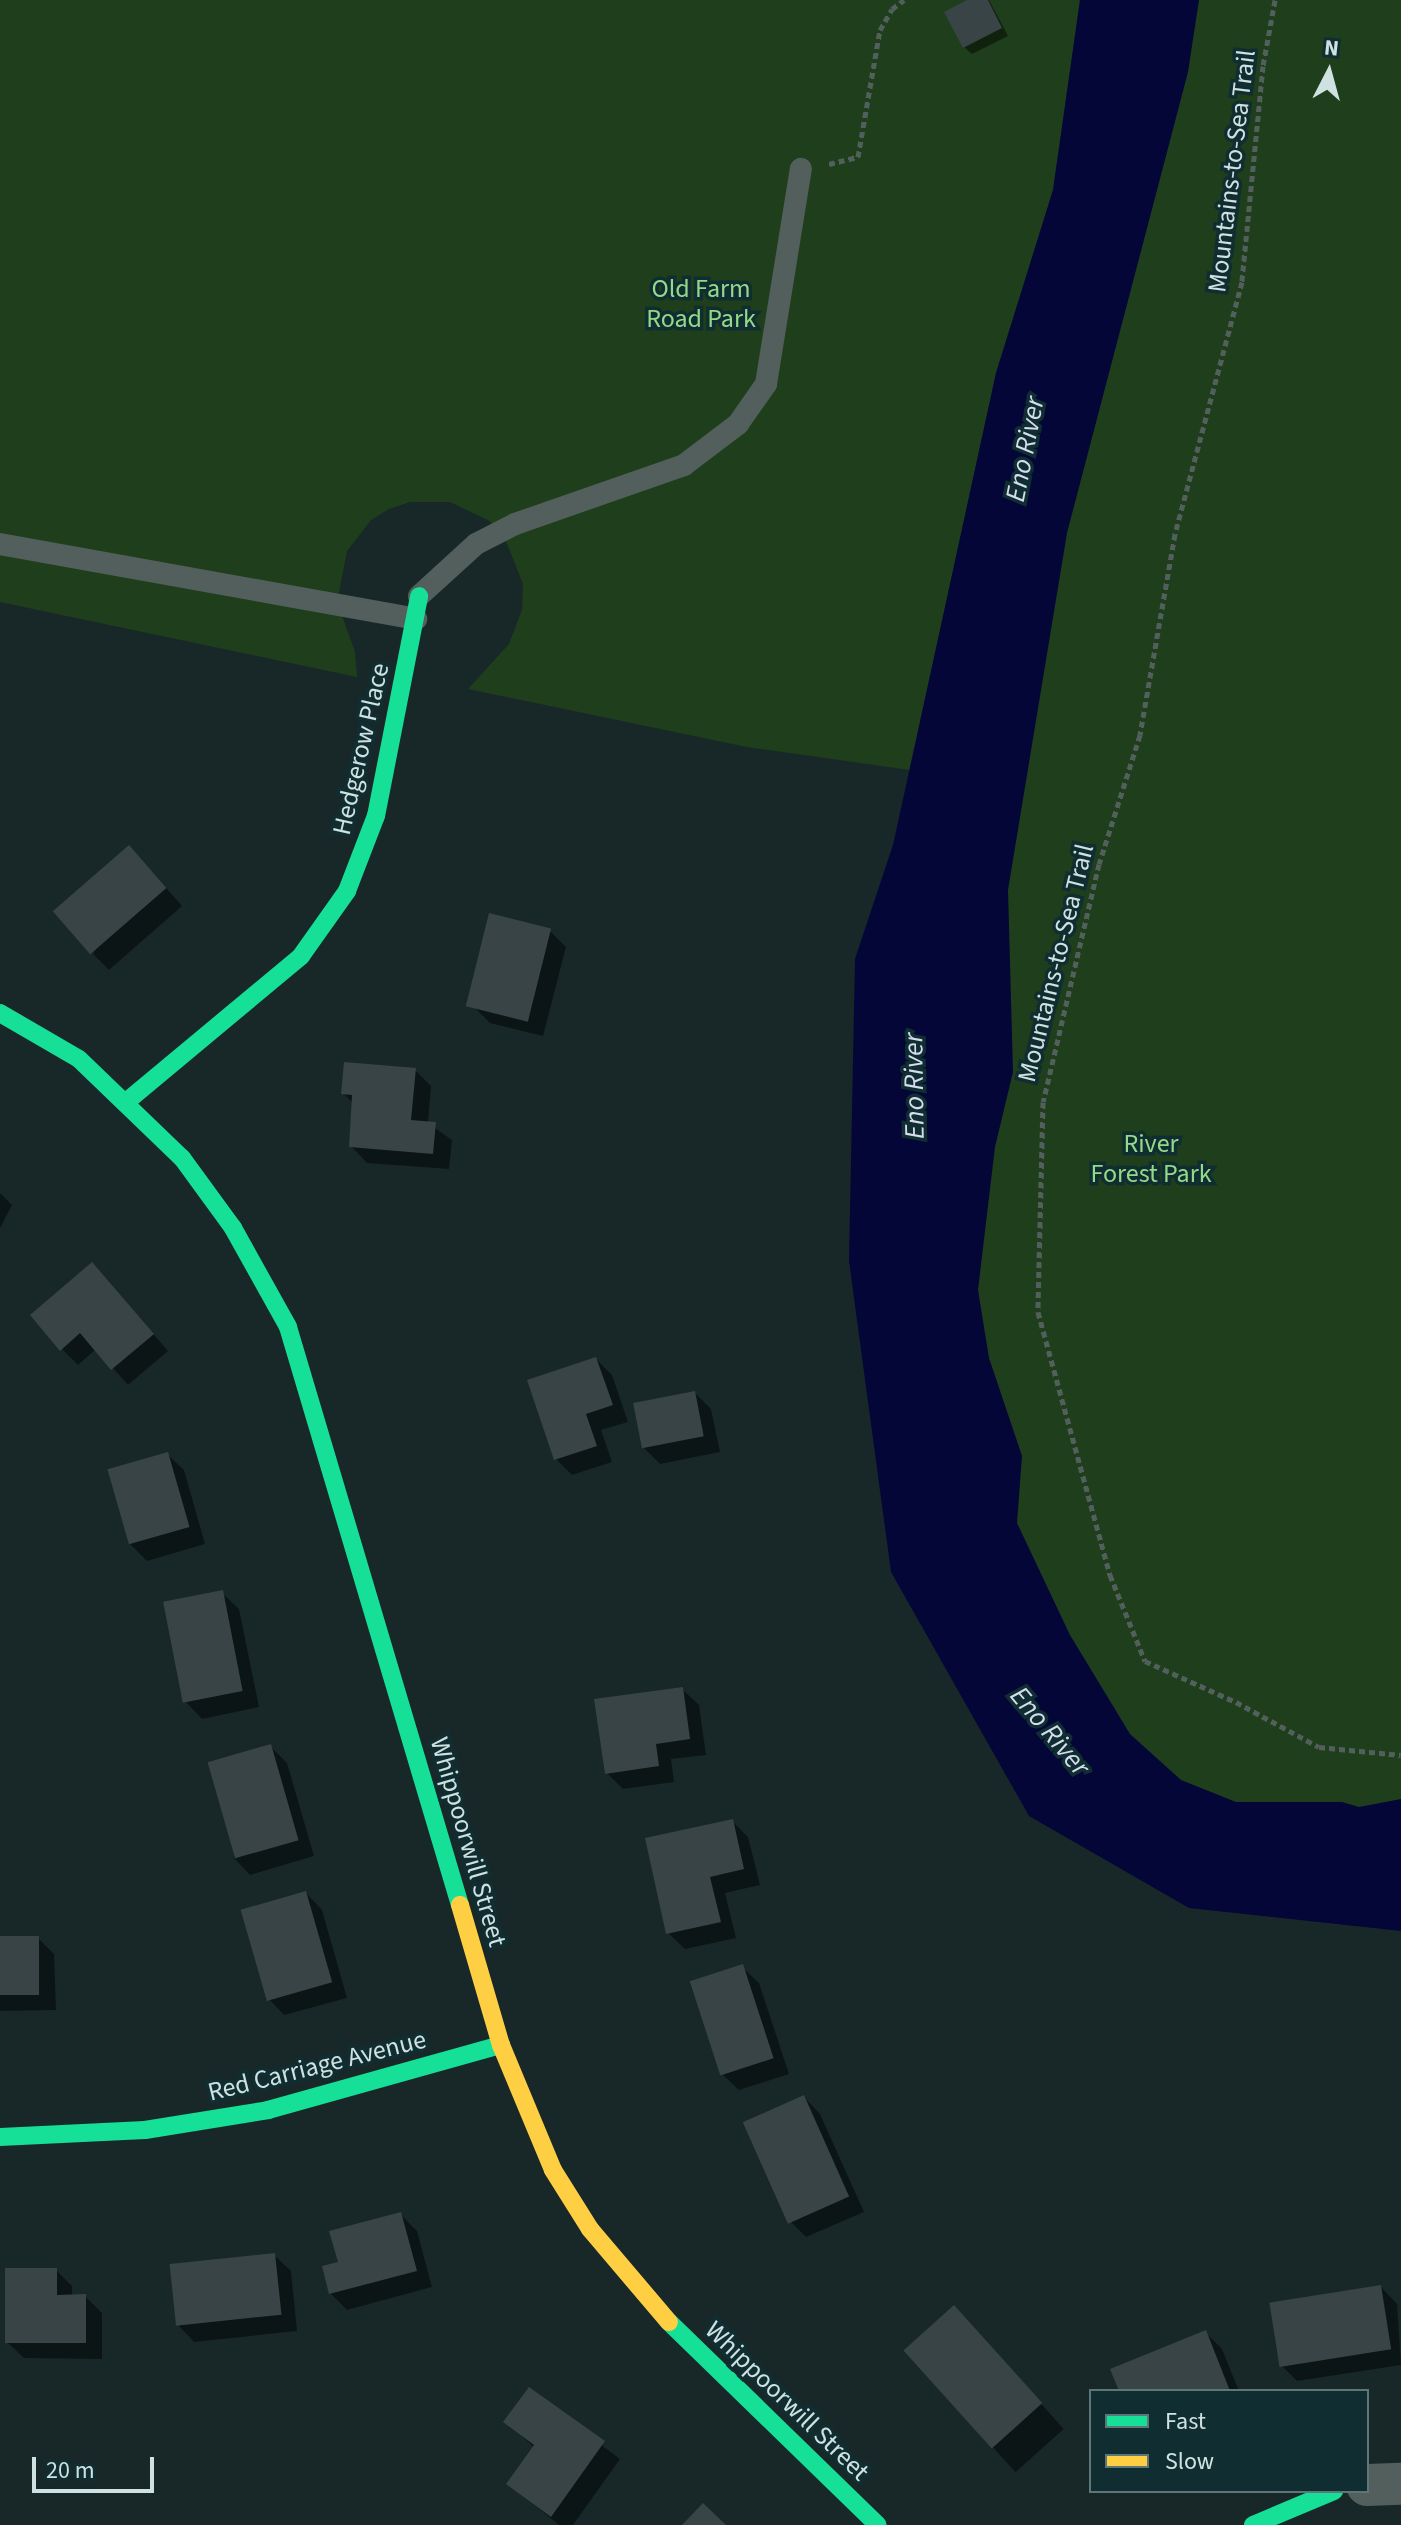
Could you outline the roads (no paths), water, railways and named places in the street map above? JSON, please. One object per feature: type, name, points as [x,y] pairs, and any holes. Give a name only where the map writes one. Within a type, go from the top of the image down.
[{"type":"street","name":"Hedgerow Place","points":[[126,1102],[301,956],[347,891],[376,816],[419,596]]},
{"type":"street","name":"Whippoorwill Street","points":[[0,1013],[79,1059],[182,1158],[233,1228],[288,1327],[501,2045],[553,2170],[590,2229],[653,2307],[878,2525]]},
{"type":"street","name":"Red Carriage Avenue","points":[[0,2137],[145,2130],[268,2110],[501,2045]]},
{"type":"street","points":[[1369,2485],[1401,2484]]},
{"type":"street","points":[[1253,2525],[1329,2493]]},
{"type":"lane","points":[[419,596],[476,544],[515,524],[684,465],[738,424],[766,384],[801,169]]},
{"type":"lane","points":[[0,544],[416,619]]},
{"type":"water","name":"Eno River","points":[[1080,0],[1199,0],[1188,72],[1067,533],[1008,890],[1013,1072],[995,1147],[978,1290],[989,1358],[1022,1456],[1017,1523],[1070,1635],[1130,1734],[1181,1780],[1236,1802],[1342,1802],[1359,1807],[1401,1799],[1401,1931],[1189,1908],[1029,1816],[891,1572],[849,1261],[855,959],[893,845],[996,373],[1053,190]]},
{"type":"park label","name":"Old Farm Road Park","points":[[701,304]]},
{"type":"park label","name":"River Forest Park","points":[[1151,1159]]}]
